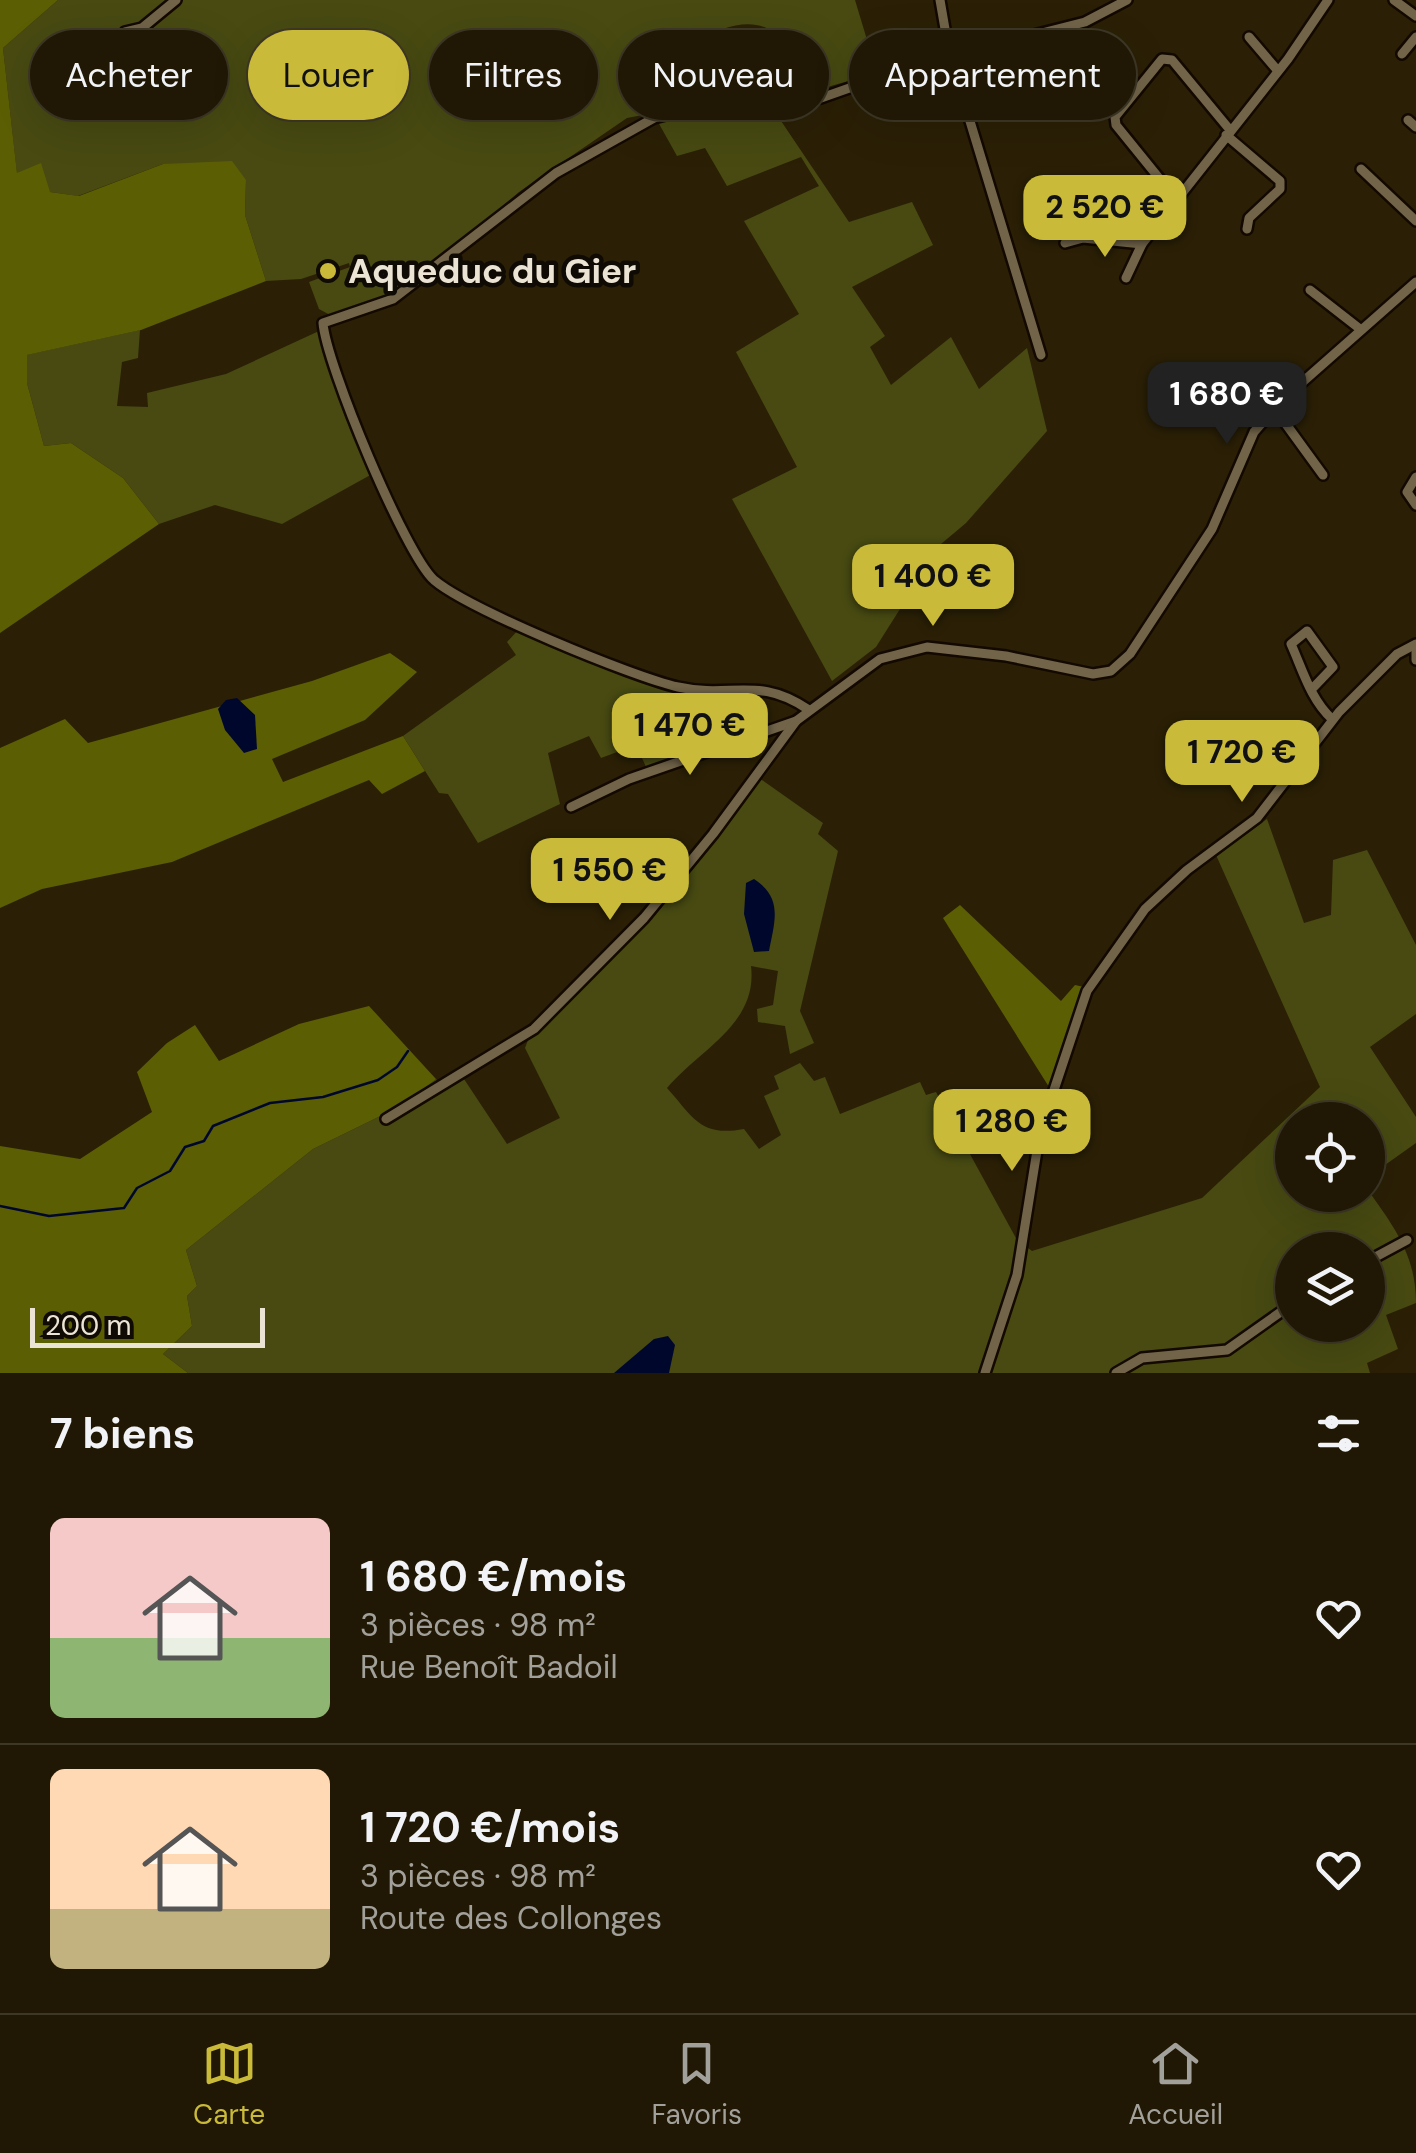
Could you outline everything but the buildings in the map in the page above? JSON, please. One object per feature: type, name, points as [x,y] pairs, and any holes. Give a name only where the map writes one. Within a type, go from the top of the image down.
[{"type":"street","points":[[134,30],[142,28],[176,0]]},
{"type":"street","points":[[940,0],[946,30]]},
{"type":"street","points":[[1054,30],[1085,22],[1127,0]]},
{"type":"street","points":[[1126,278],[1142,244],[1278,71],[1328,0]]},
{"type":"street","points":[[1394,0],[1416,16]]},
{"type":"street","points":[[1402,54],[1416,36]]},
{"type":"street","points":[[1250,37],[1278,71]]},
{"type":"street","points":[[1176,199],[1116,124],[1116,116],[1162,59],[1172,60],[1228,133],[1280,181],[1280,189],[1250,218],[1247,229]]},
{"type":"street","points":[[809,710],[771,689],[707,692],[657,681],[482,608],[434,580],[416,552],[334,374],[324,323],[393,299],[556,173],[654,118],[685,110],[821,98],[849,89]]},
{"type":"street","points":[[971,120],[1040,356]]},
{"type":"street","points":[[1362,169],[1416,221]]},
{"type":"street","points":[[1065,244],[1083,238],[1142,244]]},
{"type":"street","points":[[386,1118],[534,1029],[644,918],[713,834],[796,721],[880,659],[902,650],[927,648],[1088,672],[1112,671],[1130,654],[1212,529],[1254,432],[1360,329],[1416,282]]},
{"type":"street","points":[[1310,290],[1360,329]]},
{"type":"street","points":[[1275,408],[1323,475]]},
{"type":"street","points":[[1416,477],[1407,492],[1416,505]]},
{"type":"street","points":[[1311,690],[1334,667],[1308,631],[1291,644],[1318,707],[1332,719]]},
{"type":"street","points":[[985,1373],[1017,1275],[1040,1132],[1087,991],[1145,910],[1187,870],[1258,818],[1332,719],[1397,654],[1416,644]]},
{"type":"street","points":[[1416,652],[1416,660]]},
{"type":"street","points":[[571,807],[629,778],[796,721]]},
{"type":"street","points":[[1385,1252],[1407,1240]]},
{"type":"street","points":[[1116,1373],[1142,1358],[1227,1350],[1275,1316]]},
{"type":"shaded area","points":[[0,0],[58,0],[3,48],[17,173],[41,163],[50,192],[79,196],[163,164],[232,161],[246,180],[245,215],[266,281],[141,330],[27,355],[27,383],[44,446],[71,443],[123,478],[159,524],[0,633]]},
{"type":"shaded area","points":[[58,0],[855,0],[864,30],[849,30],[849,81],[829,86],[829,30],[768,30],[744,24],[721,30],[618,30],[618,120],[624,120],[519,192],[407,288],[379,302],[330,315],[319,309],[309,282],[350,267],[349,263],[301,279],[266,281],[245,215],[246,180],[163,164],[78,196],[50,192],[17,174],[3,48]]},
{"type":"shaded area","points":[[657,120],[780,120],[849,222],[912,202],[933,245],[852,287],[885,336],[870,347],[891,385],[951,337],[979,389],[1027,348],[1047,431],[966,523],[941,544],[876,647],[832,681],[732,499],[797,467],[736,352],[799,314],[744,221],[819,186],[801,157],[727,186],[705,148],[677,156]]},
{"type":"shaded area","points":[[140,330],[138,358],[122,362],[117,406],[148,407],[147,393],[226,374],[319,331],[330,374],[374,473],[282,524],[215,505],[159,524],[123,478],[71,443],[44,446],[27,383],[26,355]]},
{"type":"shaded area","points":[[520,628],[679,693],[704,749],[647,769],[636,745],[601,758],[589,736],[548,753],[560,804],[478,843],[448,794],[439,793],[403,736],[516,655],[507,642]]},
{"type":"shaded area","points":[[390,653],[417,672],[365,720],[272,759],[283,782],[403,736],[425,771],[382,794],[369,780],[172,862],[42,889],[0,908],[0,748],[65,719],[88,743],[312,681]]},
{"type":"shaded area","points":[[759,778],[823,823],[818,834],[838,851],[800,1011],[814,1043],[790,1054],[785,1026],[758,1022],[757,1009],[773,1005],[778,971],[751,966],[751,986],[736,1020],[667,1088],[699,1123],[717,1130],[744,1129],[759,1149],[781,1135],[764,1096],[779,1089],[774,1076],[800,1063],[814,1081],[825,1077],[840,1114],[920,1082],[926,1095],[936,1092],[1017,1240],[1032,1251],[1202,1198],[1275,1129],[1275,1212],[1383,1212],[1408,1256],[1416,1303],[1386,1315],[1398,1349],[1367,1363],[1370,1373],[188,1373],[163,1354],[192,1326],[187,1296],[197,1286],[186,1250],[313,1149],[405,1104],[436,1079],[444,1087],[462,1076],[507,1144],[560,1118],[525,1048],[528,1040],[645,920]]},
{"type":"shaded area","points":[[1267,819],[1304,923],[1331,915],[1333,860],[1367,850],[1416,945],[1416,1014],[1370,1047],[1416,1117],[1416,1143],[1385,1165],[1385,1102],[1304,1102],[1320,1087],[1216,855]]},
{"type":"shaded area","points":[[960,905],[1061,1001],[1075,985],[1084,987],[1049,1087],[943,918]]},
{"type":"shaded area","points":[[369,1006],[436,1079],[405,1104],[313,1149],[186,1250],[197,1286],[187,1296],[192,1326],[163,1354],[188,1373],[0,1373],[0,1146],[80,1159],[152,1112],[137,1072],[167,1043],[195,1025],[219,1061],[299,1024]]},
{"type":"water","points":[[237,698],[255,715],[257,749],[244,753],[225,730],[218,709],[226,700]]},
{"type":"water","points":[[754,879],[769,894],[775,910],[769,951],[754,952],[744,914],[746,883]]},
{"type":"water","points":[[668,1336],[675,1345],[669,1373],[614,1373],[654,1339]]},
{"type":"waterway","points":[[0,1206],[49,1216],[124,1208],[137,1188],[170,1171],[185,1147],[204,1141],[213,1126],[270,1103],[323,1097],[378,1080],[397,1067],[408,1051]]},
{"type":"place","name":"Aqueduc du Gier","points":[[328,271]]}]
